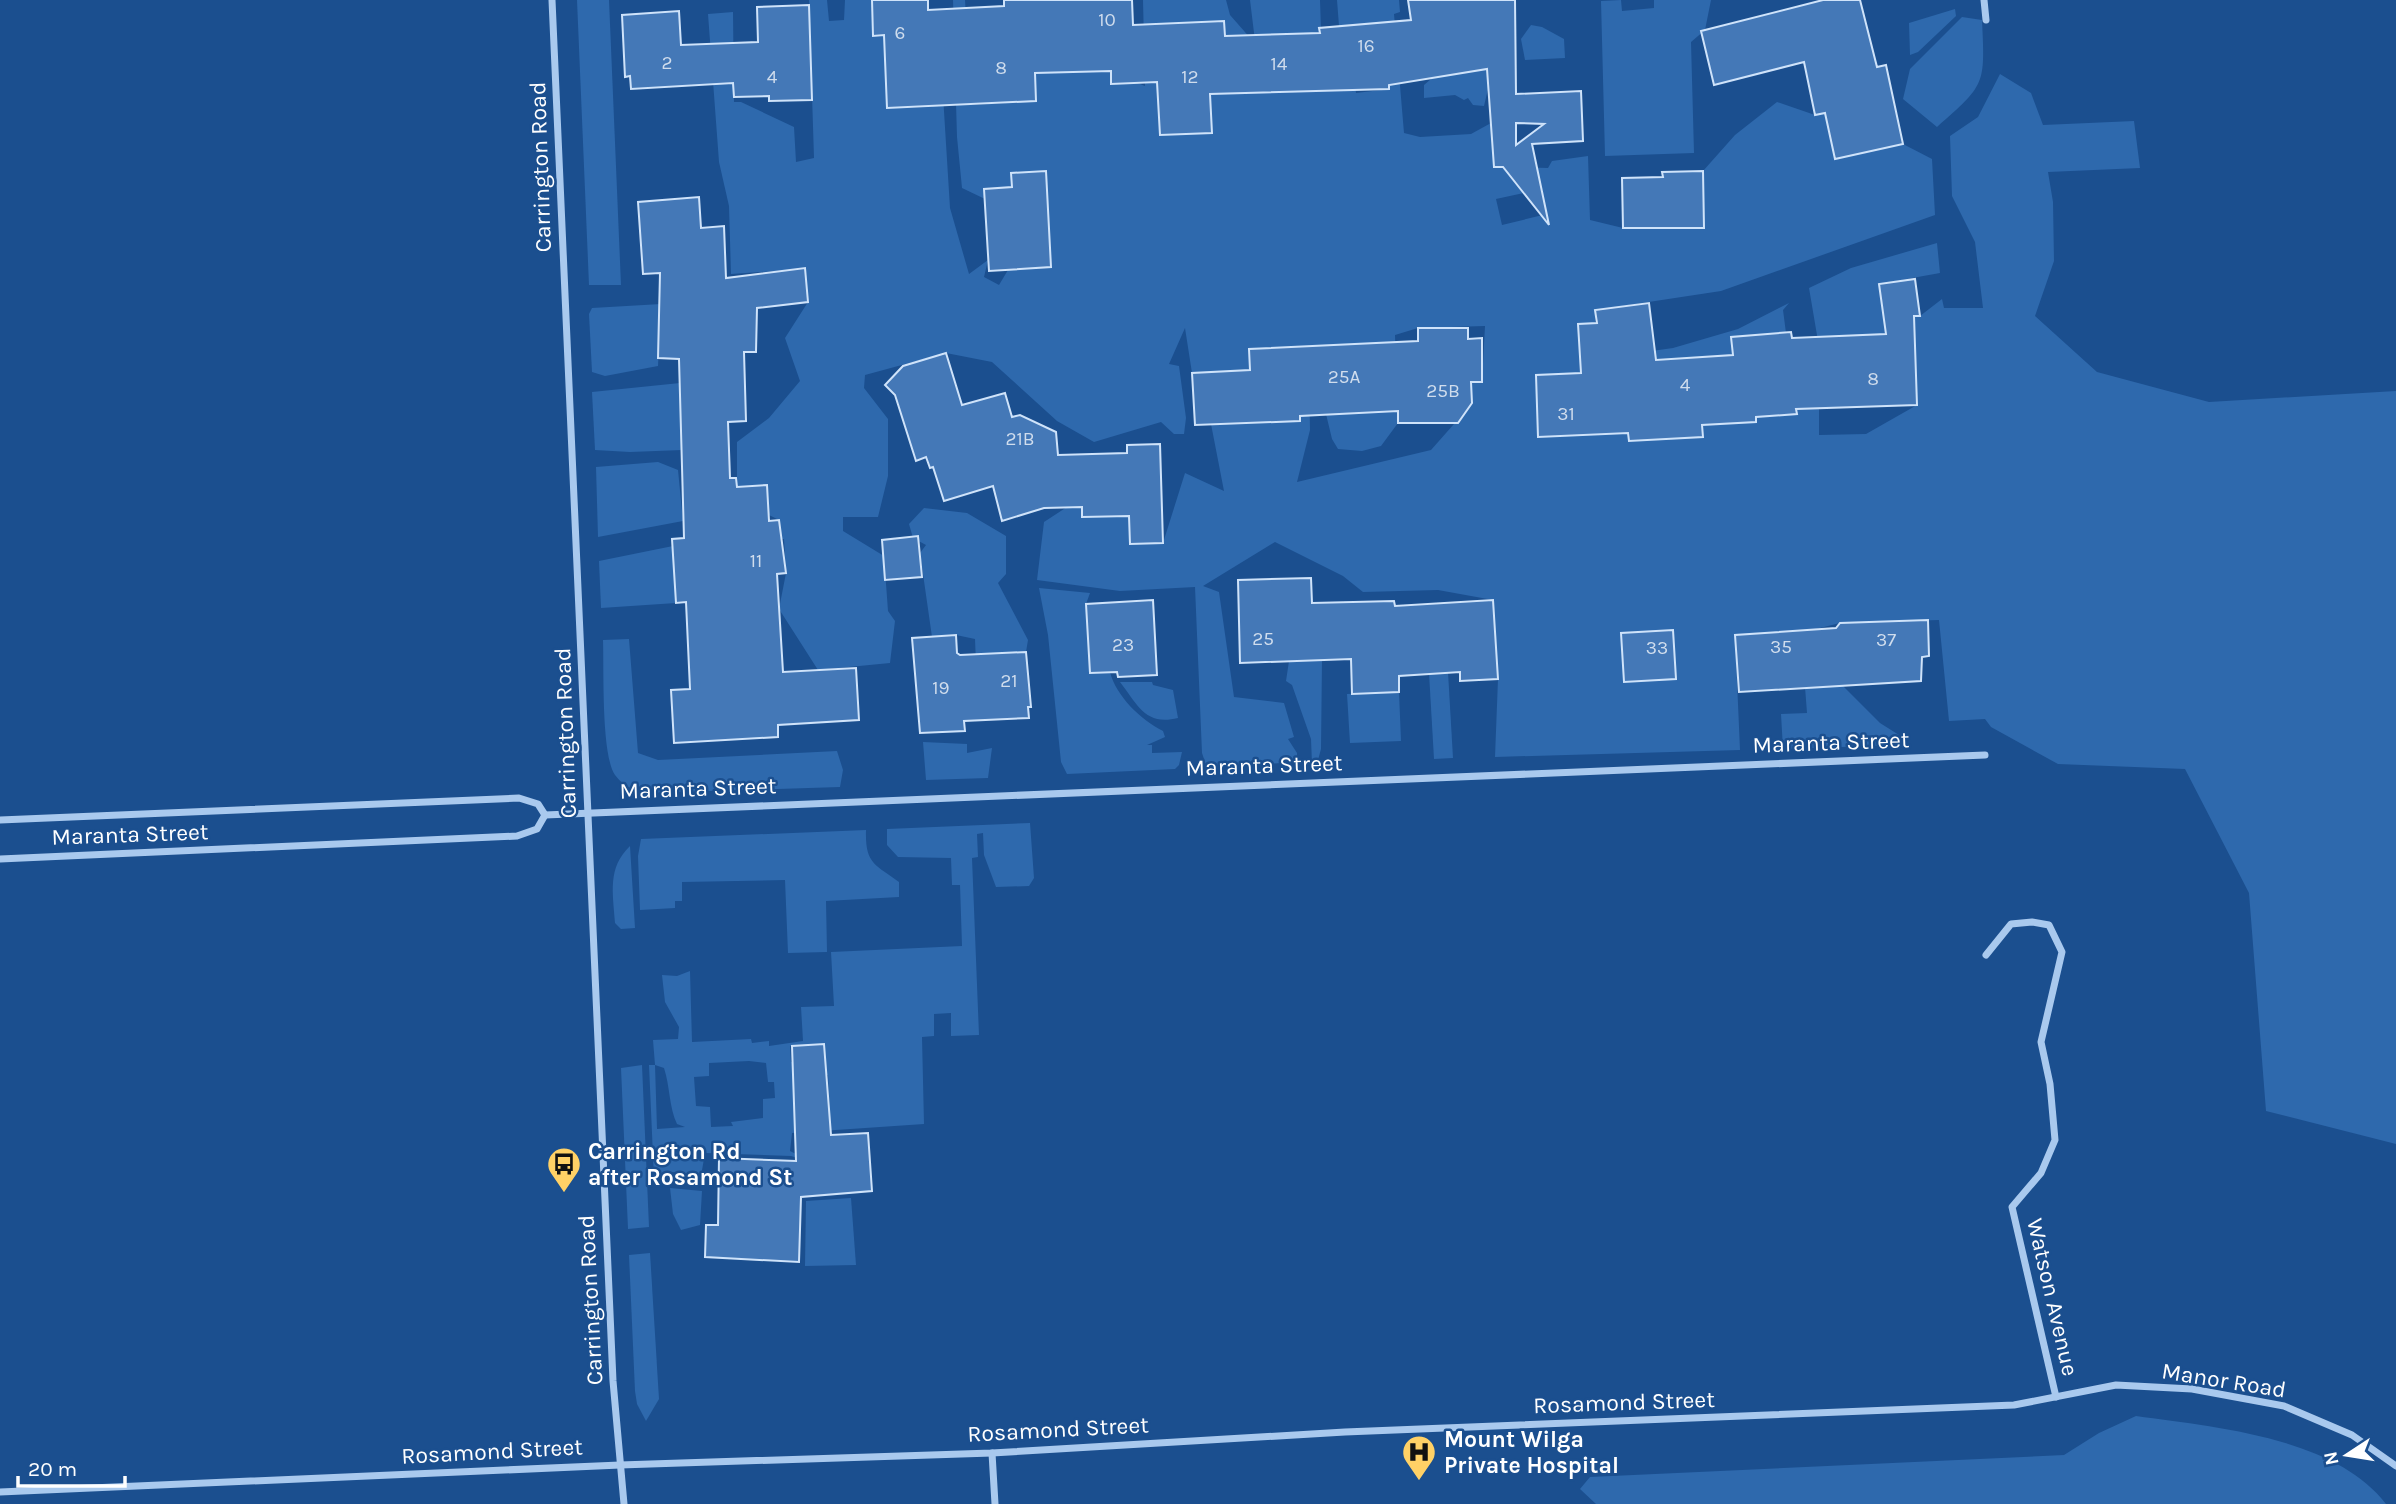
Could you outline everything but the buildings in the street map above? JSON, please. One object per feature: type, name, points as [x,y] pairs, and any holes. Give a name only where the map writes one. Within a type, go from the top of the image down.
[{"type":"street","name":"Carrington Road","points":[[552,0],[611,1354],[624,1504]]},
{"type":"street","points":[[1984,0],[1986,20]]},
{"type":"street","name":"Maranta Street","points":[[545,815],[1985,755]]},
{"type":"street","name":"Maranta Street","points":[[0,820],[519,798],[538,804],[545,815]]},
{"type":"street","name":"Maranta Street","points":[[0,859],[517,836],[537,829],[545,815]]},
{"type":"street","name":"Watson Avenue","points":[[1986,955],[2011,924],[2032,922],[2049,925],[2062,952],[2041,1042],[2050,1084],[2055,1140],[2040,1173],[2012,1207],[2056,1397]]},
{"type":"street","name":"Rosamond Street","points":[[0,1492],[620,1465],[992,1453],[1345,1432],[2014,1405],[2116,1385]]},
{"type":"street","name":"Manor Road","points":[[2116,1385],[2192,1389],[2284,1406],[2352,1435],[2396,1466]]},
{"type":"street","points":[[992,1453],[995,1504]]},
{"type":"shaded area","points":[[577,0],[609,0],[621,285],[589,285]]},
{"type":"shaded area","points":[[809,0],[827,0],[829,21],[844,20],[845,0],[875,0],[872,1],[873,35],[884,35],[887,108],[932,107],[942,79],[950,208],[969,274],[988,260],[984,277],[999,285],[1008,270],[1051,267],[1046,172],[1012,173],[1012,187],[985,189],[985,199],[962,188],[957,137],[953,0],[965,0],[972,105],[1036,101],[1033,53],[1043,52],[1048,42],[1067,40],[1068,72],[1111,71],[1111,83],[1135,82],[1145,86],[1143,0],[1226,0],[1230,15],[1252,40],[1255,92],[1308,90],[1305,34],[1264,35],[1264,40],[1255,41],[1250,0],[1320,0],[1322,59],[1338,58],[1344,87],[1355,86],[1356,93],[1389,89],[1383,30],[1367,31],[1367,24],[1339,26],[1337,0],[1399,0],[1400,12],[1394,14],[1404,133],[1420,137],[1471,134],[1491,123],[1510,123],[1512,145],[1497,159],[1510,175],[1519,167],[1548,168],[1552,161],[1588,156],[1590,220],[1623,228],[1704,228],[1703,171],[1735,135],[1777,102],[1815,115],[1825,113],[1835,159],[1903,144],[1932,159],[1935,215],[1721,291],[1596,310],[1595,323],[1578,324],[1579,339],[1596,339],[1602,358],[1673,348],[1738,329],[1789,303],[1783,310],[1786,333],[1731,337],[1736,399],[1722,400],[1723,419],[1756,422],[1756,417],[1796,414],[1793,366],[1819,364],[1819,435],[1866,434],[1917,405],[1915,343],[1896,343],[1895,334],[1833,336],[1833,347],[1819,347],[1809,288],[1851,268],[1937,243],[1940,273],[1879,284],[1884,320],[1920,316],[1942,299],[1944,308],[1983,308],[1975,242],[1952,196],[1950,136],[1978,117],[2000,74],[2031,93],[2043,125],[2134,121],[2140,168],[2048,172],[2053,202],[2054,261],[2035,316],[2097,372],[2209,402],[2396,391],[2396,1144],[2266,1111],[2249,893],[2185,769],[2058,764],[1991,727],[1985,719],[1949,721],[1939,620],[1840,623],[1816,629],[1735,635],[1740,750],[1495,757],[1498,679],[1493,600],[1438,590],[1363,592],[1343,576],[1275,542],[1203,586],[1219,592],[1234,697],[1284,703],[1294,737],[1288,739],[1297,753],[1297,762],[1207,768],[1202,753],[1195,587],[1120,591],[1037,580],[1044,522],[1067,507],[1082,507],[1082,517],[1129,516],[1131,544],[1163,543],[1185,473],[1224,491],[1211,424],[1300,421],[1298,374],[1309,374],[1310,430],[1297,482],[1431,450],[1469,407],[1471,382],[1482,382],[1485,326],[1418,328],[1395,335],[1398,423],[1381,446],[1362,451],[1338,449],[1332,439],[1326,414],[1371,412],[1371,407],[1383,406],[1382,380],[1371,380],[1369,343],[1249,349],[1250,370],[1192,373],[1185,328],[1169,364],[1179,366],[1186,418],[1184,434],[1174,434],[1161,422],[1094,442],[1057,421],[992,362],[946,353],[865,375],[864,388],[888,419],[888,476],[878,517],[843,517],[843,531],[884,556],[888,611],[895,621],[890,663],[818,670],[779,609],[786,573],[784,539],[779,539],[779,520],[769,515],[767,485],[737,487],[737,442],[769,418],[800,381],[785,338],[808,302],[805,269],[731,274],[729,206],[719,162],[708,14],[733,12],[734,102],[741,102],[794,127],[796,162],[814,158]],"holes":[[[1224,21],[1226,70],[1209,71],[1212,133],[1160,135],[1155,24]],[[1542,189],[1547,214],[1502,225],[1496,199]],[[1698,358],[1703,437],[1629,441],[1626,395],[1638,394],[1637,361]],[[1588,373],[1591,434],[1538,437],[1536,375]],[[1672,630],[1676,679],[1624,682],[1621,633]]]},
{"type":"shaded area","points":[[1621,0],[1622,11],[1654,8],[1654,0],[1711,0],[1705,30],[1691,42],[1694,153],[1605,156],[1601,1]]},
{"type":"shaded area","points":[[1955,9],[1956,16],[1918,52],[1910,55],[1909,23]]},
{"type":"shaded area","points":[[1962,17],[1982,20],[1982,71],[1974,91],[1937,127],[1903,99],[1910,69]]},
{"type":"shaded area","points":[[1531,25],[1542,27],[1564,39],[1565,58],[1525,60],[1521,39]]},
{"type":"shaded area","points":[[1484,34],[1488,89],[1484,106],[1473,105],[1468,98],[1464,100],[1455,95],[1424,98],[1424,85]]},
{"type":"shaded area","points":[[661,304],[658,366],[605,376],[592,372],[589,314],[592,308]]},
{"type":"shaded area","points":[[680,383],[682,450],[595,450],[592,392]]},
{"type":"shaded area","points":[[658,462],[678,470],[683,521],[598,537],[596,467]]},
{"type":"shaded area","points":[[924,508],[967,513],[1006,536],[1006,574],[998,583],[1028,640],[1026,652],[1000,654],[976,664],[975,639],[956,635],[932,637],[920,553],[926,545],[913,538],[909,524]]},
{"type":"shaded area","points":[[673,546],[676,603],[601,608],[599,561]]},
{"type":"shaded area","points":[[1039,588],[1090,593],[1086,604],[1090,673],[1110,672],[1118,690],[1130,706],[1146,721],[1163,731],[1165,737],[1147,745],[1152,745],[1152,753],[1182,752],[1179,765],[1175,769],[1067,774],[1061,762],[1048,635]]},
{"type":"shaded area","points":[[629,639],[638,753],[658,760],[837,751],[843,770],[840,787],[647,793],[625,785],[615,775],[607,749],[603,640]]},
{"type":"shaded area","points":[[1322,660],[1321,749],[1318,760],[1312,764],[1311,739],[1292,685],[1286,681],[1289,661]]},
{"type":"shaded area","points":[[1448,672],[1453,758],[1434,759],[1429,673]]},
{"type":"shaded area","points":[[1120,682],[1152,682],[1153,685],[1173,690],[1178,718],[1158,719],[1143,712]]},
{"type":"shaded area","points":[[1842,685],[1880,723],[1899,735],[1900,745],[1783,749],[1781,714],[1807,713],[1805,687]]},
{"type":"shaded area","points":[[1399,692],[1401,741],[1350,743],[1347,694]]},
{"type":"shaded area","points":[[923,742],[967,744],[967,753],[992,748],[988,778],[926,780]]},
{"type":"shaded area","points":[[1030,823],[1034,878],[1029,886],[996,887],[984,855],[983,833],[977,834],[978,857],[972,858],[979,1035],[951,1036],[951,1013],[934,1014],[934,1036],[922,1037],[924,1124],[792,1133],[790,1151],[814,1163],[791,1156],[705,1153],[701,1176],[665,1171],[663,1177],[654,1179],[649,1065],[655,1065],[653,1040],[678,1039],[679,1027],[665,1002],[662,975],[677,976],[690,971],[692,1042],[751,1039],[752,1043],[769,1041],[769,1046],[803,1041],[801,1007],[834,1006],[831,952],[962,946],[960,885],[952,885],[951,858],[898,857],[887,845],[887,829]],"holes":[[[824,1045],[826,1061],[791,1062],[790,1046]],[[709,1063],[766,1063],[768,1082],[774,1082],[775,1098],[763,1099],[763,1118],[731,1122],[733,1126],[711,1127],[710,1107],[696,1106],[694,1077],[709,1076]],[[655,1065],[664,1068],[674,1118],[677,1124],[685,1127],[657,1129]],[[828,1075],[830,1113],[795,1114],[793,1076]]]},
{"type":"shaded area","points":[[866,830],[870,857],[878,867],[899,882],[899,897],[826,901],[827,952],[788,953],[785,880],[682,882],[682,901],[675,901],[675,908],[640,910],[638,856],[641,839]]},
{"type":"shaded area","points":[[630,846],[635,928],[621,929],[615,923],[613,882],[618,863]]},
{"type":"shaded area","points":[[642,1065],[649,1227],[628,1229],[621,1068]]},
{"type":"shaded area","points":[[670,1188],[702,1191],[700,1225],[681,1230],[673,1214]]},
{"type":"shaded area","points":[[851,1198],[856,1265],[805,1266],[806,1201]]},
{"type":"shaded area","points":[[650,1253],[659,1399],[646,1421],[637,1404],[635,1391],[629,1255]]},
{"type":"shaded area","points":[[2136,1416],[2236,1431],[2305,1450],[2364,1481],[2386,1504],[1596,1504],[1580,1489],[1590,1477],[2064,1455],[2099,1433]]},
{"type":"place","name":"Carrington Rd after Rosamond St","points":[[564,1194]]},
{"type":"place","name":"Mount Wilga Private Hospital","points":[[1419,1482]]}]
